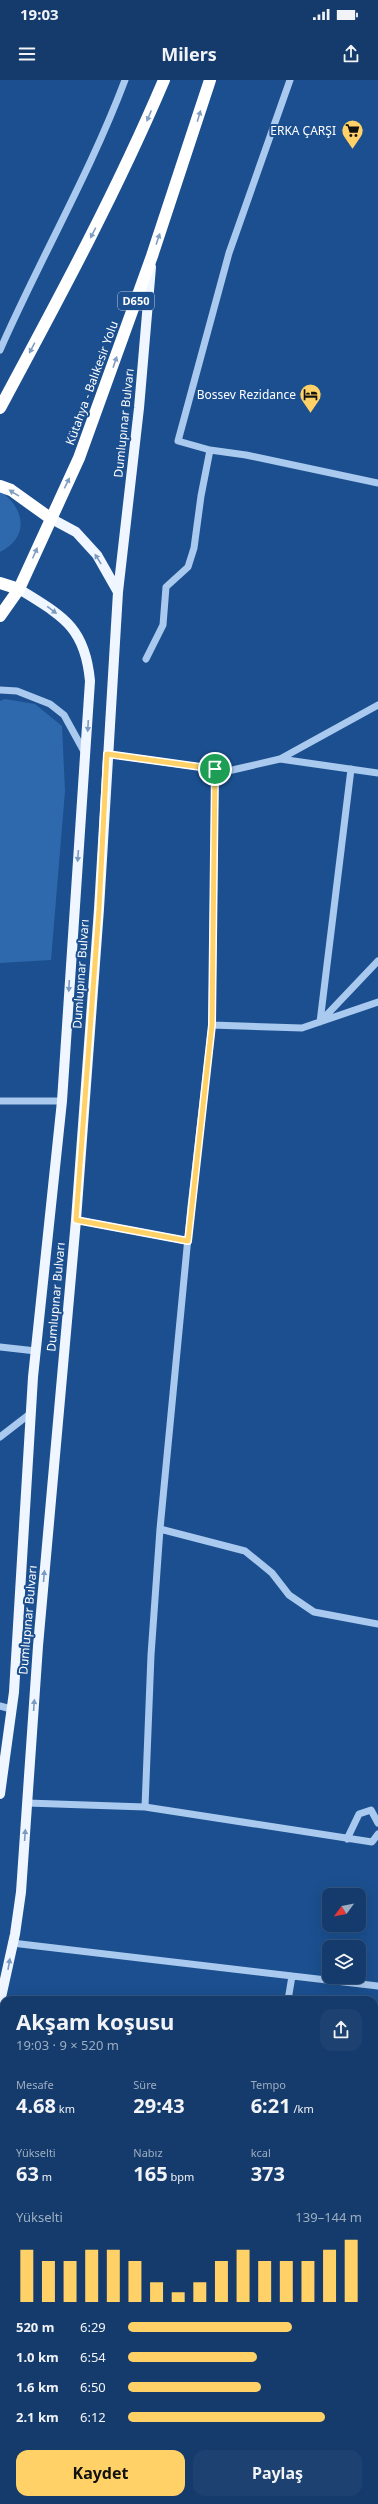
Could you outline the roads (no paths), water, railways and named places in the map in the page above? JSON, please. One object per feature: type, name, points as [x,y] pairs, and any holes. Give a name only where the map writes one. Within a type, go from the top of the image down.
[{"type":"highway","points":[[0,408],[95,229],[134,151],[164,80]]},
{"type":"highway","name":"Kütahya - Balıkesir Yolu","points":[[0,616],[20,588],[50,518],[79,458],[152,256],[210,80]]},
{"type":"highway","points":[[0,486],[11,490],[50,518]]},
{"type":"highway","points":[[0,583],[20,588]]},
{"type":"main road","name":"Dumlupınar Bulvarı","points":[[1,1996],[21,1892],[38,1646],[76,1220],[99,909],[107,754],[118,592],[140,408],[152,256]]},
{"type":"main road","points":[[50,518],[76,532],[97,556],[118,592]]},
{"type":"main road","name":"Dumlupınar Bulvarı","points":[[0,1794],[11,1709],[36,1351],[62,1101],[90,681],[84,646],[64,620],[20,588]]},
{"type":"street","points":[[0,350],[23,299],[105,134],[125,80]]},
{"type":"street","points":[[290,80],[229,253],[178,441],[210,450],[246,455],[378,483]]},
{"type":"street","points":[[146,659],[163,625],[166,587],[188,567],[194,548],[201,496],[210,450]]},
{"type":"street","points":[[0,690],[17,691],[50,704],[64,715],[86,755]]},
{"type":"street","points":[[107,754],[228,771],[280,760],[378,706]]},
{"type":"street","points":[[280,760],[378,773]]},
{"type":"street","points":[[145,1807],[151,1655],[160,1529],[188,1241],[212,1025],[215,769]]},
{"type":"street","points":[[320,1022],[351,769]]},
{"type":"street","points":[[320,1022],[378,961]]},
{"type":"street","points":[[212,1025],[302,1028],[378,1002]]},
{"type":"street","points":[[0,1101],[62,1101]]},
{"type":"street","points":[[76,1220],[188,1241]]},
{"type":"street","points":[[0,1347],[36,1351]]},
{"type":"street","points":[[0,1437],[31,1413]]},
{"type":"street","points":[[160,1529],[245,1551],[272,1573],[289,1595],[314,1612],[378,1624]]},
{"type":"street","points":[[0,1706],[11,1709]]},
{"type":"street","points":[[27,1803],[145,1807],[372,1842],[378,1834]]},
{"type":"street","points":[[347,1839],[359,1814],[371,1810],[378,1823]]},
{"type":"street","points":[[12,1943],[378,1986]]},
{"type":"street","points":[[289,1996],[292,1976]]},
{"type":"place","name":"ERKA ÇARŞI","points":[[352,150]]},
{"type":"place","name":"Bossev Rezidance","points":[[311,414]]}]
